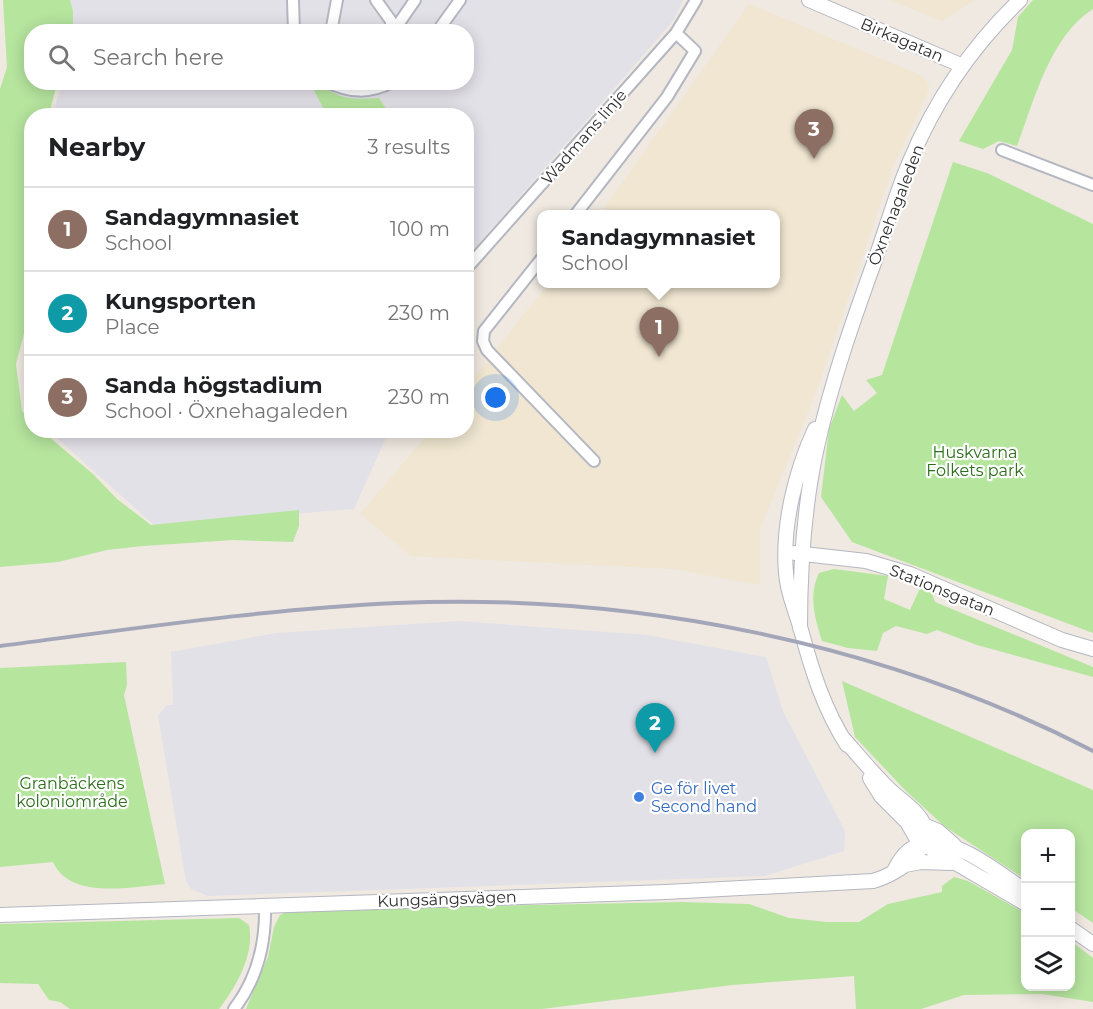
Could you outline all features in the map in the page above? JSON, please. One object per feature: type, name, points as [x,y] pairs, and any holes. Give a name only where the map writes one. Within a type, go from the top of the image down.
[{"type":"street","points":[[293,0],[294,24]]},
{"type":"street","points":[[376,0],[392,24]]},
{"type":"street","points":[[398,24],[415,0]]},
{"type":"street","points":[[443,24],[460,0]]},
{"type":"street","name":"Wadmans linje","points":[[474,260],[676,33],[696,0]]},
{"type":"street","name":"Birkagatan","points":[[809,0],[963,66]]},
{"type":"street","name":"Öxnehagaleden","points":[[800,628],[803,553],[816,448],[828,400],[910,160],[938,106],[963,66],[989,32],[1020,0]]},
{"type":"street","points":[[333,24],[339,2]]},
{"type":"street","points":[[579,210],[667,97],[696,51],[676,33]]},
{"type":"street","points":[[344,90],[360,92],[372,90]]},
{"type":"street","points":[[1002,150],[1093,185]]},
{"type":"street","points":[[537,264],[484,331],[483,340],[487,350],[594,461]]},
{"type":"street","name":"Öxnehagaleden","points":[[828,400],[807,446],[798,477],[790,512],[785,552],[789,594],[810,669],[833,723],[881,796],[908,822],[912,833],[923,844],[1000,871],[1021,887]]},
{"type":"street","name":"Stationsgatan","points":[[785,552],[866,561],[910,574],[1062,640],[1093,649]]},
{"type":"street","name":"Öxnehagaleden","points":[[843,738],[887,788],[917,814],[924,825],[938,831],[959,858],[1021,901]]},
{"type":"street","points":[[895,811],[904,834],[901,864]]},
{"type":"street","points":[[923,844],[924,825]]},
{"type":"street","name":"Kungsängsvägen","points":[[0,915],[782,887],[873,881],[901,864],[923,844]]},
{"type":"street","name":"Kungsängsvägen","points":[[901,864],[959,858]]},
{"type":"street","points":[[234,1009],[244,996],[258,964],[265,930],[265,905]]},
{"type":"street","points":[[1075,931],[1093,944]]},
{"type":"shaded area","points":[[69,0],[683,0],[673,21],[474,249],[474,108],[54,108],[60,90],[474,90],[474,24],[68,24]]},
{"type":"shaded area","points":[[889,0],[975,0],[942,21]]},
{"type":"shaded area","points":[[749,4],[923,76],[929,85],[928,92],[893,167],[817,390],[760,529],[760,585],[673,569],[411,556],[360,514],[424,438],[474,438],[474,377],[545,288],[780,288],[780,210],[603,210]]},
{"type":"shaded area","points":[[57,438],[386,438],[354,509],[154,525]]},
{"type":"shaded area","points":[[459,621],[647,635],[766,657],[783,711],[845,831],[844,851],[765,876],[208,896],[191,889],[186,881],[158,715],[167,705],[173,705],[171,652],[276,633]]},
{"type":"green space","points":[[3,0],[70,0],[73,24],[24,24],[24,90],[55,90],[51,108],[24,108],[24,333],[16,364],[24,413],[24,438],[50,438],[93,474],[117,499],[151,525],[299,510],[299,526],[293,542],[233,540],[143,546],[107,550],[58,562],[0,567],[0,89],[7,67]]},
{"type":"green space","points":[[1033,0],[1093,0],[1093,9],[1065,35],[1055,52],[1037,90],[1017,146],[999,141],[983,149],[959,141],[1012,50],[1018,17]]},
{"type":"green space","points":[[314,90],[328,90],[341,96],[362,99],[379,98],[385,108],[323,108]]},
{"type":"green space","name":"Huskvarna Folkets park","points":[[953,162],[987,173],[1093,224],[1093,633],[852,542],[821,497],[829,429],[842,395],[854,411],[877,393],[866,380],[882,375]]},
{"type":"green space","points":[[834,569],[888,576],[884,599],[910,610],[920,588],[931,591],[935,602],[1093,667],[1093,677],[977,645],[937,630],[927,634],[896,626],[883,633],[877,651],[848,648],[822,641],[815,615],[814,590],[819,573]]},
{"type":"green space","name":"Granbäckens koloniområde","points":[[126,662],[127,685],[124,695],[165,884],[119,888],[87,886],[73,882],[61,874],[53,862],[0,867],[0,668]]},
{"type":"green space","points":[[842,681],[1093,790],[1093,923],[1075,911],[1075,829],[1021,829],[1021,876],[944,826],[904,789],[855,737]]},
{"type":"green space","points":[[954,877],[968,881],[1021,911],[1021,991],[1075,991],[1075,944],[1093,958],[1093,1002],[1042,994],[964,995],[921,1009],[856,1009],[854,976],[732,985],[542,1009],[246,1009],[268,957],[274,927],[280,915],[291,910],[681,902],[749,904],[789,918],[827,922],[859,922],[888,904],[942,892],[942,886]]},
{"type":"green space","points":[[239,918],[249,925],[247,959],[232,991],[219,1009],[70,1009],[60,1002],[49,1000],[38,984],[0,983],[0,924]]},
{"type":"railway","points":[[0,646],[198,620],[347,606],[486,602],[576,607],[665,617],[754,632],[842,654],[928,680],[1012,713],[1093,751]]},
{"type":"place","name":"Sanda högstadium","points":[[814,159]]},
{"type":"place","name":"Sandagymnasiet","points":[[659,357]]},
{"type":"place","name":"Kungsporten","points":[[655,753]]},
{"type":"place","name":"Ge för livet Second hand","points":[[639,797]]}]
